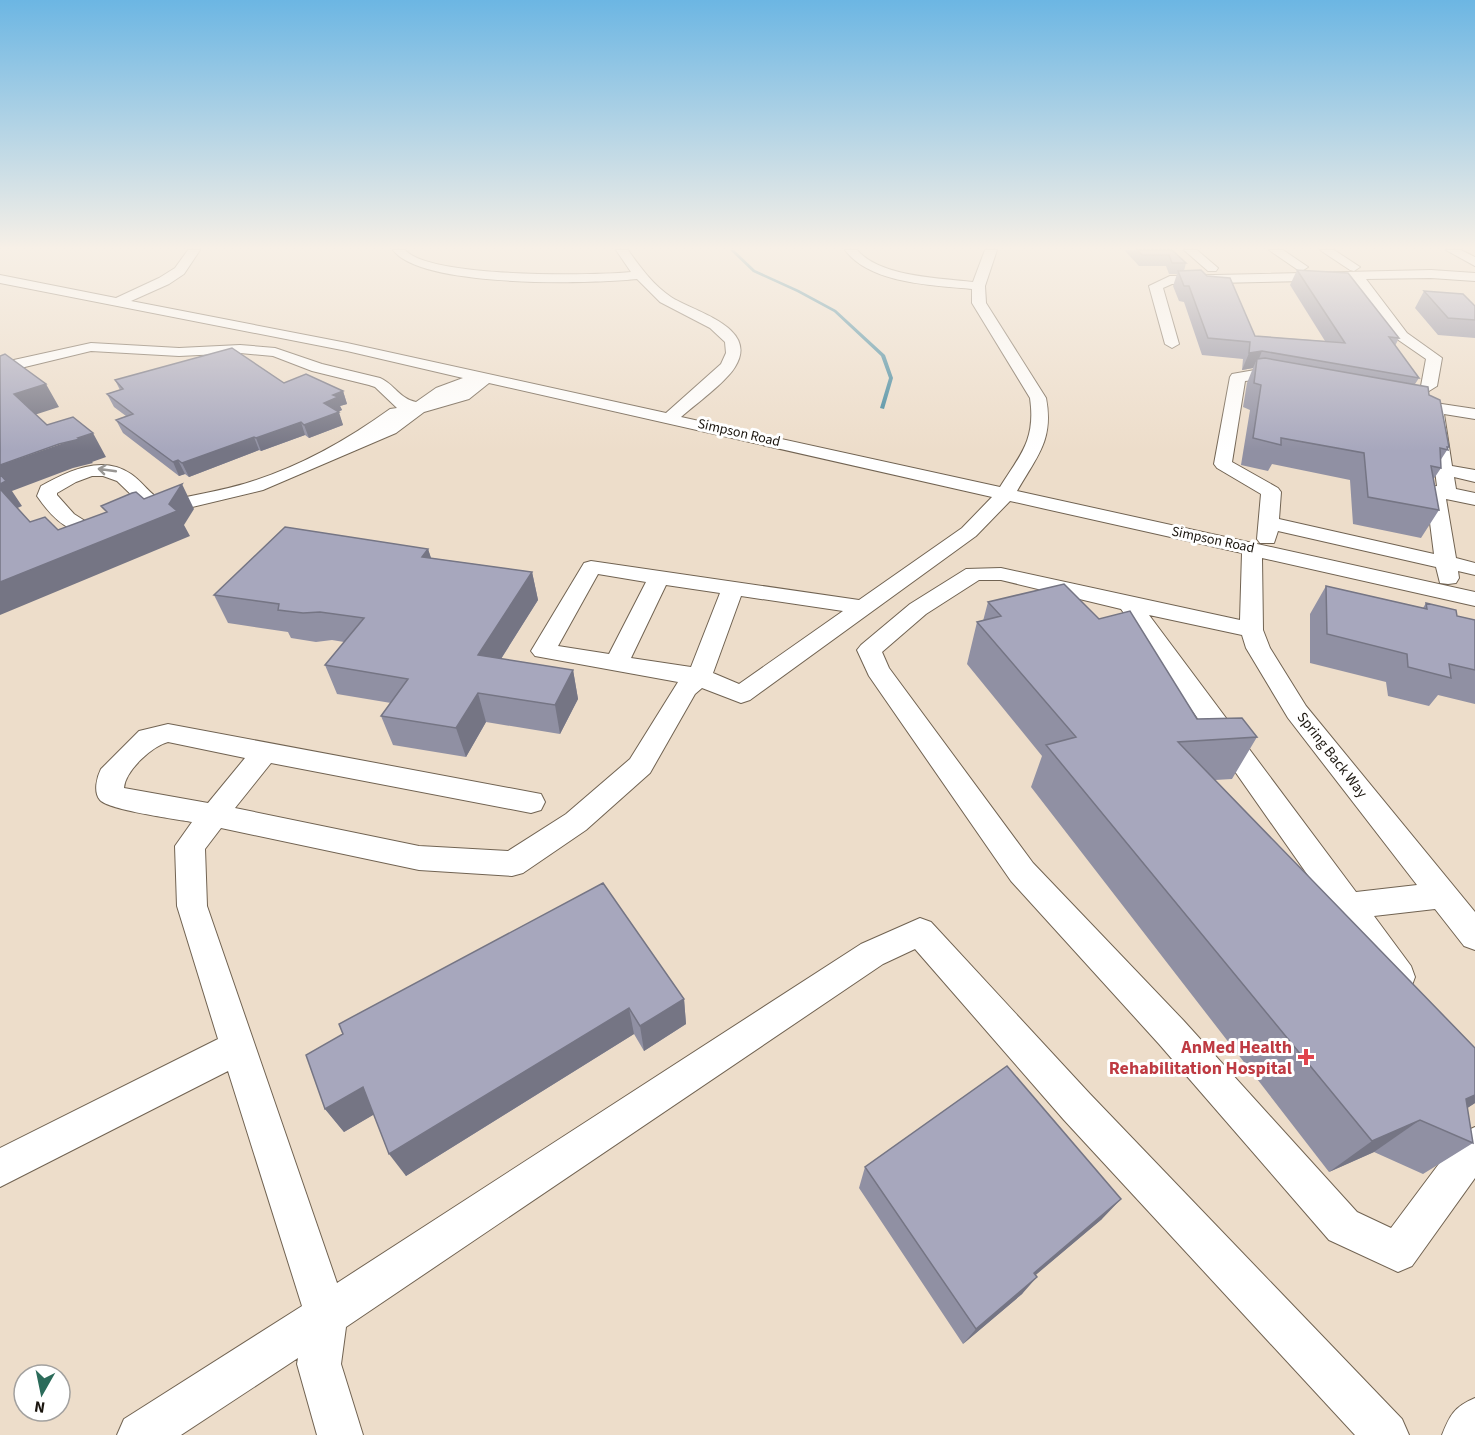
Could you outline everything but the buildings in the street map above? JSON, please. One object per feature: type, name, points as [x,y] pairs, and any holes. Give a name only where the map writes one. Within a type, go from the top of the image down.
[{"type":"street","name":"Simpson Road","points":[[193,317],[347,347],[670,418],[1475,599]]},
{"type":"street","points":[[670,418],[734,358],[734,343],[730,336],[698,317]]},
{"type":"street","points":[[863,607],[591,567],[543,651],[699,676],[741,694],[969,532],[1005,495],[1038,440],[1041,416],[1038,398],[1030,382],[987,317]]},
{"type":"street","points":[[1165,317],[1172,344]]},
{"type":"street","points":[[1388,317],[1402,336],[1434,358],[1429,386]]},
{"type":"street","points":[[0,368],[91,348],[179,352],[263,350],[317,368],[374,381],[381,384],[401,404],[419,408]]},
{"type":"street","name":"Spring Back Way","points":[[1306,384],[1254,375],[1238,377],[1223,464],[1271,492],[1269,523],[1258,550],[1252,630],[1258,648],[1298,711],[1475,936]]},
{"type":"street","points":[[152,505],[91,529],[78,527],[70,521],[47,496],[48,490],[61,482],[97,469],[118,472],[152,505],[163,508],[256,486],[356,442],[396,413],[419,408],[429,398],[458,382],[485,378]]},
{"type":"street","points":[[1447,493],[1429,406],[1475,414]]},
{"type":"street","points":[[1444,470],[1475,476]]},
{"type":"street","points":[[1450,594],[1435,490],[1475,499]]},
{"type":"street","points":[[1269,523],[1475,569]]},
{"type":"street","points":[[1252,630],[1001,574],[974,574],[918,609],[869,650],[878,669],[1022,872],[1171,1032],[1343,1226],[1398,1252],[1475,1146]]},
{"type":"street","points":[[616,663],[659,577]]},
{"type":"street","points":[[531,802],[168,733],[158,735],[141,744],[111,776],[110,793],[117,797],[419,858],[512,864],[576,822],[640,766],[686,688],[699,676],[733,588]]},
{"type":"street","points":[[1129,604],[1349,906],[1415,1001]]},
{"type":"street","points":[[265,752],[190,846],[192,906],[326,1315],[319,1364],[340,1435]]},
{"type":"street","points":[[1349,906],[1444,896]]},
{"type":"street","points":[[140,1435],[326,1315],[872,954],[920,932],[1077,1107],[1386,1435]]},
{"type":"street","points":[[0,1168],[238,1047]]},
{"type":"street","points":[[1465,1435],[1475,1421]]},
{"type":"waterway","points":[[841,317],[883,356],[891,378],[882,408]]},
{"type":"place","name":"AnMed Health Rehabilitation Hospital","points":[[1306,1057]]}]
